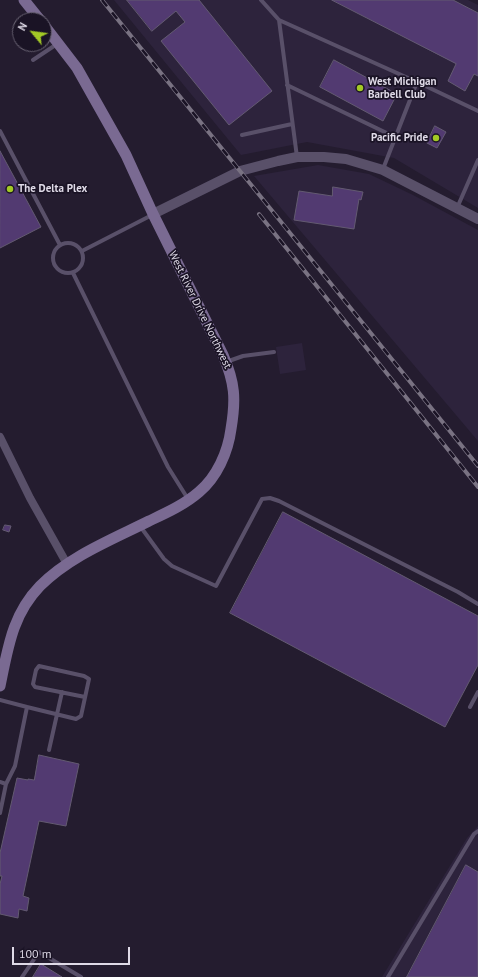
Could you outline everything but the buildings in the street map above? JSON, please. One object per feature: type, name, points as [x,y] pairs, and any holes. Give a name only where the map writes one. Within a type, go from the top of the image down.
[{"type":"main road","points":[[24,0],[34,12]]},
{"type":"main road","name":"West River Drive Northwest","points":[[0,686],[3,653],[25,604],[40,586],[67,564],[89,550],[180,506],[199,492],[208,482],[224,456],[229,442],[233,416],[234,391],[226,362],[153,214],[126,155],[77,68],[52,35]]},
{"type":"street","points":[[153,214],[240,171],[278,161],[297,158],[324,157],[346,159],[383,170],[478,219]]},
{"type":"street","points":[[0,436],[30,498],[67,564]]},
{"type":"lane","points":[[261,0],[279,20],[478,111]]},
{"type":"lane","points":[[279,20],[297,158]]},
{"type":"lane","points":[[33,60],[58,44]]},
{"type":"lane","points":[[383,170],[417,82]]},
{"type":"lane","points":[[287,85],[395,137]]},
{"type":"lane","points":[[242,135],[292,124]]},
{"type":"lane","points":[[0,131],[60,245]]},
{"type":"lane","points":[[457,208],[478,160]]},
{"type":"lane","points":[[82,251],[153,214]]},
{"type":"lane","points":[[72,243],[82,251],[84,259],[83,264],[73,273],[64,273],[54,264],[54,252],[60,245],[72,243]]},
{"type":"lane","points":[[73,273],[168,467],[188,500]]},
{"type":"lane","points":[[226,362],[243,356],[274,352]]},
{"type":"lane","points":[[140,526],[164,559],[172,566],[216,586],[262,499],[270,498],[279,501],[458,592],[478,604]]},
{"type":"lane","points":[[0,700],[76,719],[81,716],[89,679],[84,676],[39,666],[36,670],[33,684],[35,686],[85,697]]},
{"type":"lane","points":[[48,750],[62,692]]},
{"type":"lane","points":[[470,707],[478,692]]},
{"type":"lane","points":[[0,813],[6,784],[15,766],[27,707]]},
{"type":"lane","points":[[0,782],[6,784]]},
{"type":"lane","points":[[388,977],[474,834],[478,831]]},
{"type":"lane","points":[[22,977],[39,952],[81,977]]},
{"type":"shaded area","points":[[114,0],[468,0],[478,5],[478,208],[394,158],[307,142],[241,155]]},
{"type":"shaded area","points":[[318,165],[369,174],[413,195],[478,230],[478,441],[254,176]]},
{"type":"shaded area","points":[[302,343],[306,370],[280,374],[276,347]]},
{"type":"shaded area","points":[[478,826],[478,977],[382,977],[467,838]]},
{"type":"railway","points":[[102,0],[478,466]]},
{"type":"railway","points":[[259,214],[478,487]]},
{"type":"place","name":"West Michigan Barbell Club","points":[[360,88]]},
{"type":"place","name":"Pacific Pride","points":[[436,138]]},
{"type":"place","name":"The Delta Plex","points":[[10,189]]}]
